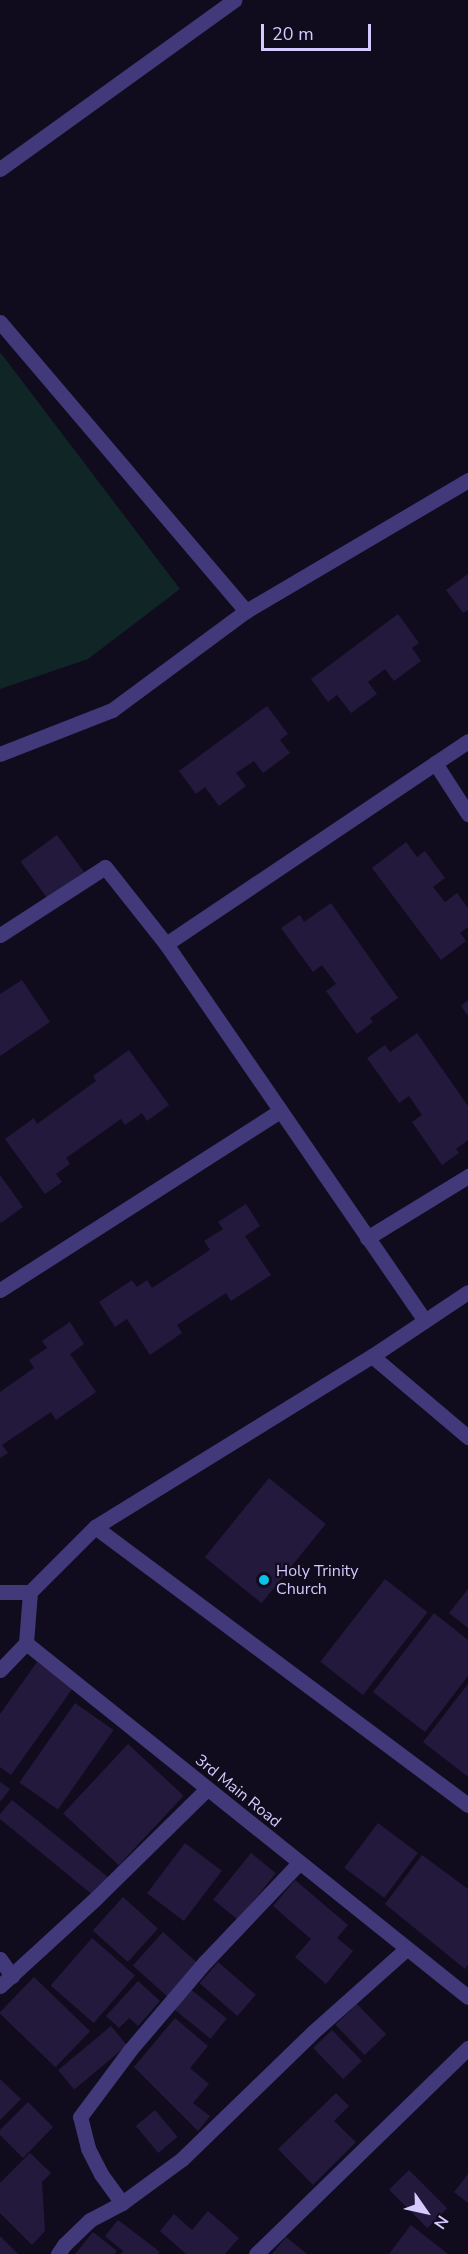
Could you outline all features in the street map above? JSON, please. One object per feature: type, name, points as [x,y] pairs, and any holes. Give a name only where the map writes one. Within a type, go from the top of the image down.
[{"type":"street","points":[[0,169],[234,0]]},
{"type":"street","points":[[0,322],[246,611]]},
{"type":"street","points":[[0,754],[112,710],[246,611],[468,480]]},
{"type":"street","points":[[166,944],[468,741]]},
{"type":"street","points":[[435,763],[468,814]]},
{"type":"street","points":[[0,935],[105,867],[166,944],[424,1322]]},
{"type":"street","points":[[0,1290],[280,1111]]},
{"type":"street","points":[[367,1238],[468,1176]]},
{"type":"street","points":[[0,1670],[26,1643],[30,1592],[95,1527],[372,1356],[468,1292]]},
{"type":"street","points":[[372,1356],[468,1437]]},
{"type":"street","points":[[95,1527],[468,1805]]},
{"type":"street","points":[[0,1592],[30,1592]]},
{"type":"street","name":"3rd Main Road","points":[[26,1643],[468,1997]]},
{"type":"street","points":[[0,1959],[6,1981],[207,1789]]},
{"type":"street","points":[[122,2203],[101,2174],[88,2148],[80,2117],[130,2050],[190,1980],[299,1863]]},
{"type":"street","points":[[58,2254],[90,2220],[122,2203],[182,2159],[313,2032],[406,1949]]},
{"type":"street","points":[[256,2254],[468,2048]]},
{"type":"green space","points":[[0,352],[180,589],[88,659],[0,689]]},
{"type":"building","points":[[468,574],[468,610],[463,613],[446,590]]},
{"type":"building","points":[[398,614],[419,643],[412,648],[421,661],[394,681],[385,669],[368,682],[377,694],[351,713],[337,695],[328,702],[311,679]]},
{"type":"building","points":[[267,706],[288,734],[280,740],[290,753],[263,773],[254,761],[236,773],[246,786],[219,806],[205,787],[196,794],[179,771]]},
{"type":"building","points":[[57,835],[84,872],[48,899],[21,861]]},
{"type":"building","points":[[406,842],[417,857],[425,851],[445,878],[433,887],[445,902],[457,893],[468,908],[468,927],[460,933],[466,941],[441,960],[372,868]]},
{"type":"building","points":[[331,903],[398,998],[370,1018],[373,1022],[357,1034],[326,991],[336,984],[322,965],[313,972],[281,928],[300,915],[304,922]]},
{"type":"building","points":[[22,980],[50,1022],[0,1056],[0,994]]},
{"type":"building","points":[[468,1000],[468,1016],[461,1006]]},
{"type":"building","points":[[417,1033],[468,1106],[468,1140],[456,1149],[459,1153],[442,1165],[412,1122],[422,1115],[409,1096],[399,1103],[367,1058],[385,1045],[390,1052]]},
{"type":"building","points":[[129,1050],[169,1105],[147,1121],[142,1113],[125,1125],[121,1119],[66,1158],[70,1164],[56,1174],[62,1182],[45,1194],[5,1139],[34,1118],[37,1124],[96,1081],[93,1076]]},
{"type":"building","points":[[0,1175],[23,1207],[1,1223],[0,1221]]},
{"type":"building","points":[[246,1204],[260,1226],[245,1236],[271,1275],[231,1301],[226,1293],[177,1325],[182,1333],[150,1355],[127,1319],[115,1327],[99,1302],[132,1280],[137,1287],[147,1280],[152,1288],[210,1250],[204,1241],[223,1229],[218,1222]]},
{"type":"building","points":[[70,1322],[84,1344],[70,1354],[96,1392],[56,1420],[51,1412],[2,1445],[8,1453],[0,1458],[0,1392],[34,1368],[29,1360],[47,1348],[42,1341]]},
{"type":"building","points":[[269,1478],[326,1524],[262,1603],[205,1557]]},
{"type":"building","points":[[385,1579],[428,1612],[363,1695],[320,1662]]},
{"type":"building","points":[[468,1589],[468,1628],[449,1613]]},
{"type":"building","points":[[434,1613],[468,1640],[468,1676],[425,1732],[373,1692]]},
{"type":"building","points":[[37,1662],[73,1688],[11,1775],[0,1767],[0,1714]]},
{"type":"building","points":[[468,1684],[468,1775],[467,1776],[423,1742]]},
{"type":"building","points":[[75,1703],[114,1730],[58,1809],[19,1782]]},
{"type":"building","points":[[128,1744],[184,1796],[119,1865],[63,1813]]},
{"type":"building","points":[[0,1782],[10,1789],[0,1802]]},
{"type":"building","points":[[12,1800],[109,1878],[94,1896],[0,1819],[0,1814]]},
{"type":"building","points":[[378,1823],[418,1853],[384,1898],[344,1868]]},
{"type":"building","points":[[185,1843],[222,1871],[184,1921],[147,1893]]},
{"type":"building","points":[[251,1853],[276,1873],[238,1920],[213,1900]]},
{"type":"building","points":[[422,1855],[468,1889],[468,1965],[465,1969],[385,1904]]},
{"type":"building","points":[[295,1880],[348,1925],[337,1938],[353,1951],[326,1984],[295,1957],[311,1939],[273,1906]]},
{"type":"building","points":[[123,1897],[158,1928],[128,1962],[93,1930]]},
{"type":"building","points":[[163,1932],[197,1963],[167,1996],[133,1965]]},
{"type":"building","points":[[92,1938],[135,1975],[94,2023],[51,1986]]},
{"type":"building","points":[[218,1962],[256,1995],[237,2016],[200,1983]]},
{"type":"building","points":[[34,1977],[90,2031],[55,2067],[0,2014]]},
{"type":"building","points":[[138,1981],[160,2001],[138,2026],[129,2018],[119,2028],[106,2016]]},
{"type":"building","points":[[188,1987],[227,2018],[210,2039],[172,2007]]},
{"type":"building","points":[[357,2004],[386,2034],[365,2055],[335,2025]]},
{"type":"building","points":[[175,2018],[208,2046],[190,2068],[209,2084],[193,2103],[210,2116],[198,2131],[134,2067]]},
{"type":"building","points":[[111,2026],[127,2045],[74,2090],[58,2070]]},
{"type":"building","points":[[332,2030],[362,2061],[343,2079],[313,2048]]},
{"type":"building","points":[[0,2079],[21,2099],[0,2120]]},
{"type":"building","points":[[336,2093],[349,2106],[334,2121],[356,2142],[313,2185],[278,2149]]},
{"type":"building","points":[[28,2102],[53,2127],[23,2158],[0,2135],[0,2130]]},
{"type":"building","points":[[155,2110],[177,2137],[158,2153],[136,2126]]},
{"type":"building","points":[[30,2153],[51,2173],[42,2182],[45,2231],[32,2245],[0,2213],[0,2183]]},
{"type":"building","points":[[409,2170],[447,2208],[427,2228],[389,2190]]},
{"type":"building","points":[[468,2174],[468,2203],[454,2192]]},
{"type":"building","points":[[208,2211],[239,2238],[225,2254],[186,2254],[160,2231],[174,2214],[192,2230]]},
{"type":"building","points":[[118,2220],[160,2252],[158,2254],[120,2254],[123,2251],[105,2236]]},
{"type":"building","points":[[411,2225],[448,2254],[389,2254]]},
{"type":"building","points":[[93,2232],[117,2251],[115,2254],[75,2254]]},
{"type":"building","points":[[0,2236],[18,2254],[0,2254]]},
{"type":"building","points":[[286,2237],[307,2254],[272,2254]]},
{"type":"place","name":"Holy Trinity Church","points":[[264,1580]]}]
